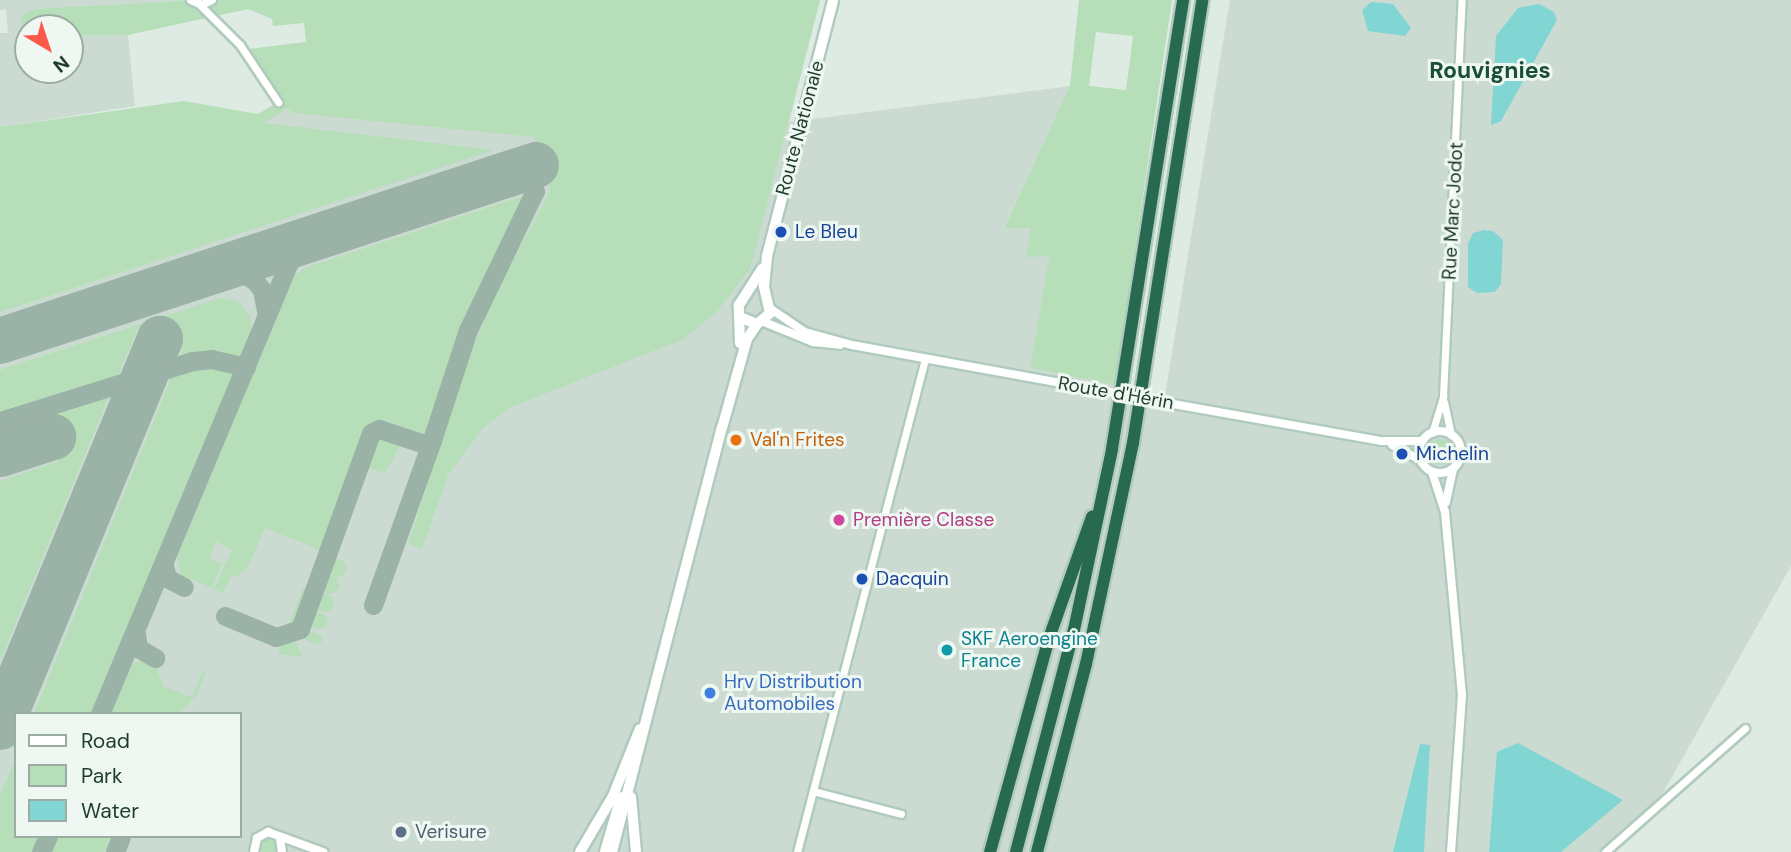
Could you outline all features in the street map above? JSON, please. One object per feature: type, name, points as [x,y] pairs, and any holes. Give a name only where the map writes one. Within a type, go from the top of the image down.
[{"type":"highway","points":[[1016,852],[1062,683],[1112,449],[1182,0]]},
{"type":"highway","points":[[1037,852],[1086,664],[1133,443],[1202,0]]},
{"type":"highway","points":[[989,852],[1046,648],[1112,449]]},
{"type":"main road","name":"Route Nationale","points":[[766,297],[767,256],[833,0]]},
{"type":"main road","points":[[722,428],[742,318],[739,305],[749,293],[767,256]]},
{"type":"main road","points":[[612,852],[747,340],[771,309],[766,297],[749,293]]},
{"type":"main road","points":[[742,318],[760,323]]},
{"type":"main road","points":[[605,852],[668,635]]},
{"type":"main road","points":[[580,852],[609,803],[640,728]]},
{"type":"main road","points":[[631,786],[636,852]]},
{"type":"street","points":[[191,0],[219,19]]},
{"type":"street","points":[[200,5],[213,0],[219,19],[278,102]]},
{"type":"street","name":"Rue Marc Jodot","points":[[1432,433],[1443,397],[1463,25],[1460,0]]},
{"type":"street","name":"Route d'Hérin","points":[[771,309],[805,332],[852,345],[1381,441],[1422,441]]},
{"type":"street","name":"Route d'Hérin","points":[[760,323],[820,344],[852,345]]},
{"type":"street","points":[[797,852],[925,359]]},
{"type":"street","name":"Rue Marc Jodot","points":[[1443,397],[1451,435]]},
{"type":"street","points":[[1446,512],[1432,472],[1420,460],[1422,441],[1432,433],[1451,435],[1461,451],[1452,469],[1446,512],[1463,709],[1451,852]]},
{"type":"street","name":"Route d'Hérin","points":[[1381,441],[1420,460]]},
{"type":"street","points":[[1432,472],[1452,469]]},
{"type":"street","points":[[1605,852],[1745,728]]},
{"type":"street","points":[[813,791],[901,814]]},
{"type":"street","points":[[254,852],[261,835],[271,833],[323,852]]},
{"type":"street","points":[[280,838],[282,852]]},
{"type":"shaded area","points":[[0,0],[198,0],[31,9],[30,14],[14,14],[14,84],[84,84],[84,36],[128,35],[135,106],[0,127],[0,33],[8,33],[6,9],[0,10]]},
{"type":"shaded area","points":[[376,0],[820,0],[789,122],[1071,86],[1004,227],[1032,228],[1049,256],[1030,368],[1165,395],[1230,0],[1791,0],[1791,566],[1660,798],[1604,852],[0,852],[0,134],[262,123],[287,108],[249,49],[306,42]]},
{"type":"green space","points":[[198,0],[820,0],[750,269],[718,310],[684,339],[511,407],[483,428],[448,475],[422,549],[408,544],[464,371],[493,299],[550,191],[534,137],[295,113],[287,108],[264,123],[494,150],[0,312],[0,127],[184,101],[258,114],[282,100],[249,49],[306,42],[304,23],[273,26],[272,19],[248,9],[128,35],[84,36],[84,14],[25,14],[31,9]]},
{"type":"green space","points":[[1079,0],[1172,0],[1115,385],[1030,368],[1049,256],[1026,257],[1031,228],[1004,228],[1070,86]],"holes":[[[1096,32],[1133,36],[1126,90],[1089,86]]]},
{"type":"green space","points":[[529,194],[464,329],[429,434],[419,440],[379,426],[369,429],[325,552],[265,528],[248,567],[237,577],[232,575],[223,593],[214,589],[232,550],[216,541],[209,558],[222,564],[212,588],[181,575],[177,557],[294,276],[305,268]]},
{"type":"green space","points":[[220,298],[238,301],[250,316],[252,328],[241,358],[206,354],[179,359],[183,349],[138,329],[116,379],[0,416],[0,370]]},
{"type":"green space","points":[[208,363],[236,368],[96,712],[35,712],[175,369]]},
{"type":"green space","points":[[112,389],[0,661],[0,481],[59,461],[44,411]]},
{"type":"green space","points":[[384,435],[403,441],[385,473],[362,466],[371,443]]},
{"type":"green space","points":[[1440,439],[1449,443],[1453,452],[1449,461],[1440,465],[1431,461],[1427,452],[1431,443]]},
{"type":"green space","points":[[337,559],[343,562],[346,568],[343,574],[337,577],[331,574],[328,568],[331,562]]},
{"type":"green space","points":[[330,576],[336,579],[339,585],[336,591],[330,594],[324,591],[321,585],[324,579]]},
{"type":"green space","points":[[303,588],[311,590],[301,620],[286,633]]},
{"type":"green space","points":[[325,594],[331,597],[334,603],[331,609],[325,612],[319,609],[316,603],[319,597]]},
{"type":"green space","points":[[319,613],[325,615],[325,627],[319,629],[313,627],[311,621],[313,615]]},
{"type":"green space","points":[[305,630],[323,636],[322,642],[314,644],[298,636]]},
{"type":"green space","points":[[291,640],[297,644],[302,657],[279,654],[280,643]]},
{"type":"green space","points":[[140,661],[157,669],[163,686],[191,697],[203,671],[206,672],[197,695],[181,712],[106,712],[124,669]]},
{"type":"green space","points":[[14,762],[14,838],[43,838],[37,852],[0,852],[0,795]]},
{"type":"green space","points":[[268,837],[276,843],[272,853],[264,853],[259,846],[262,840]]},
{"type":"green space","points":[[53,838],[110,838],[104,852],[48,852]]},
{"type":"water","points":[[1371,2],[1393,4],[1411,28],[1405,36],[1368,31],[1362,10]]},
{"type":"water","points":[[1539,4],[1554,12],[1557,20],[1501,121],[1491,125],[1496,36],[1518,8]]},
{"type":"water","points":[[1493,231],[1503,240],[1501,284],[1495,292],[1477,293],[1468,287],[1468,244],[1473,233]]},
{"type":"water","points":[[1518,743],[1623,800],[1561,852],[1489,852],[1497,752]]},
{"type":"water","points":[[1420,744],[1430,745],[1424,852],[1393,852]]},
{"type":"taxiway","points":[[225,616],[276,637],[300,629],[371,433],[379,429],[424,444],[432,440],[468,330],[535,191],[526,175],[508,174]]},
{"type":"taxiway","points":[[101,712],[292,256],[310,240]]},
{"type":"taxiway","points":[[219,270],[236,269],[255,281],[262,290],[267,315]]},
{"type":"taxiway","points":[[0,421],[193,361],[211,359],[246,367]]},
{"type":"taxiway","points":[[373,605],[432,440]]},
{"type":"taxiway","points":[[164,566],[167,578],[184,587]]},
{"type":"taxiway","points":[[136,634],[138,648],[155,658]]},
{"type":"taxiway","points":[[41,852],[47,838]]},
{"type":"taxiway","points":[[115,852],[120,838]]},
{"type":"runway","points":[[0,341],[536,165]]},
{"type":"runway","points":[[0,727],[160,339]]},
{"type":"runway","points":[[0,454],[53,437]]},
{"type":"place","name":"Le Bleu","points":[[781,232]]},
{"type":"place","name":"Val'n Frites","points":[[736,440]]},
{"type":"place","name":"Michelin","points":[[1402,454]]},
{"type":"place","name":"Première Classe","points":[[839,520]]},
{"type":"place","name":"Dacquin","points":[[862,579]]},
{"type":"place","name":"SKF Aeroengine France","points":[[947,650]]},
{"type":"place","name":"Hrv Distribution Automobiles","points":[[710,693]]},
{"type":"place","name":"Verisure","points":[[401,832]]},
{"type":"district","name":"Rouvignies","points":[[1490,70]]}]
